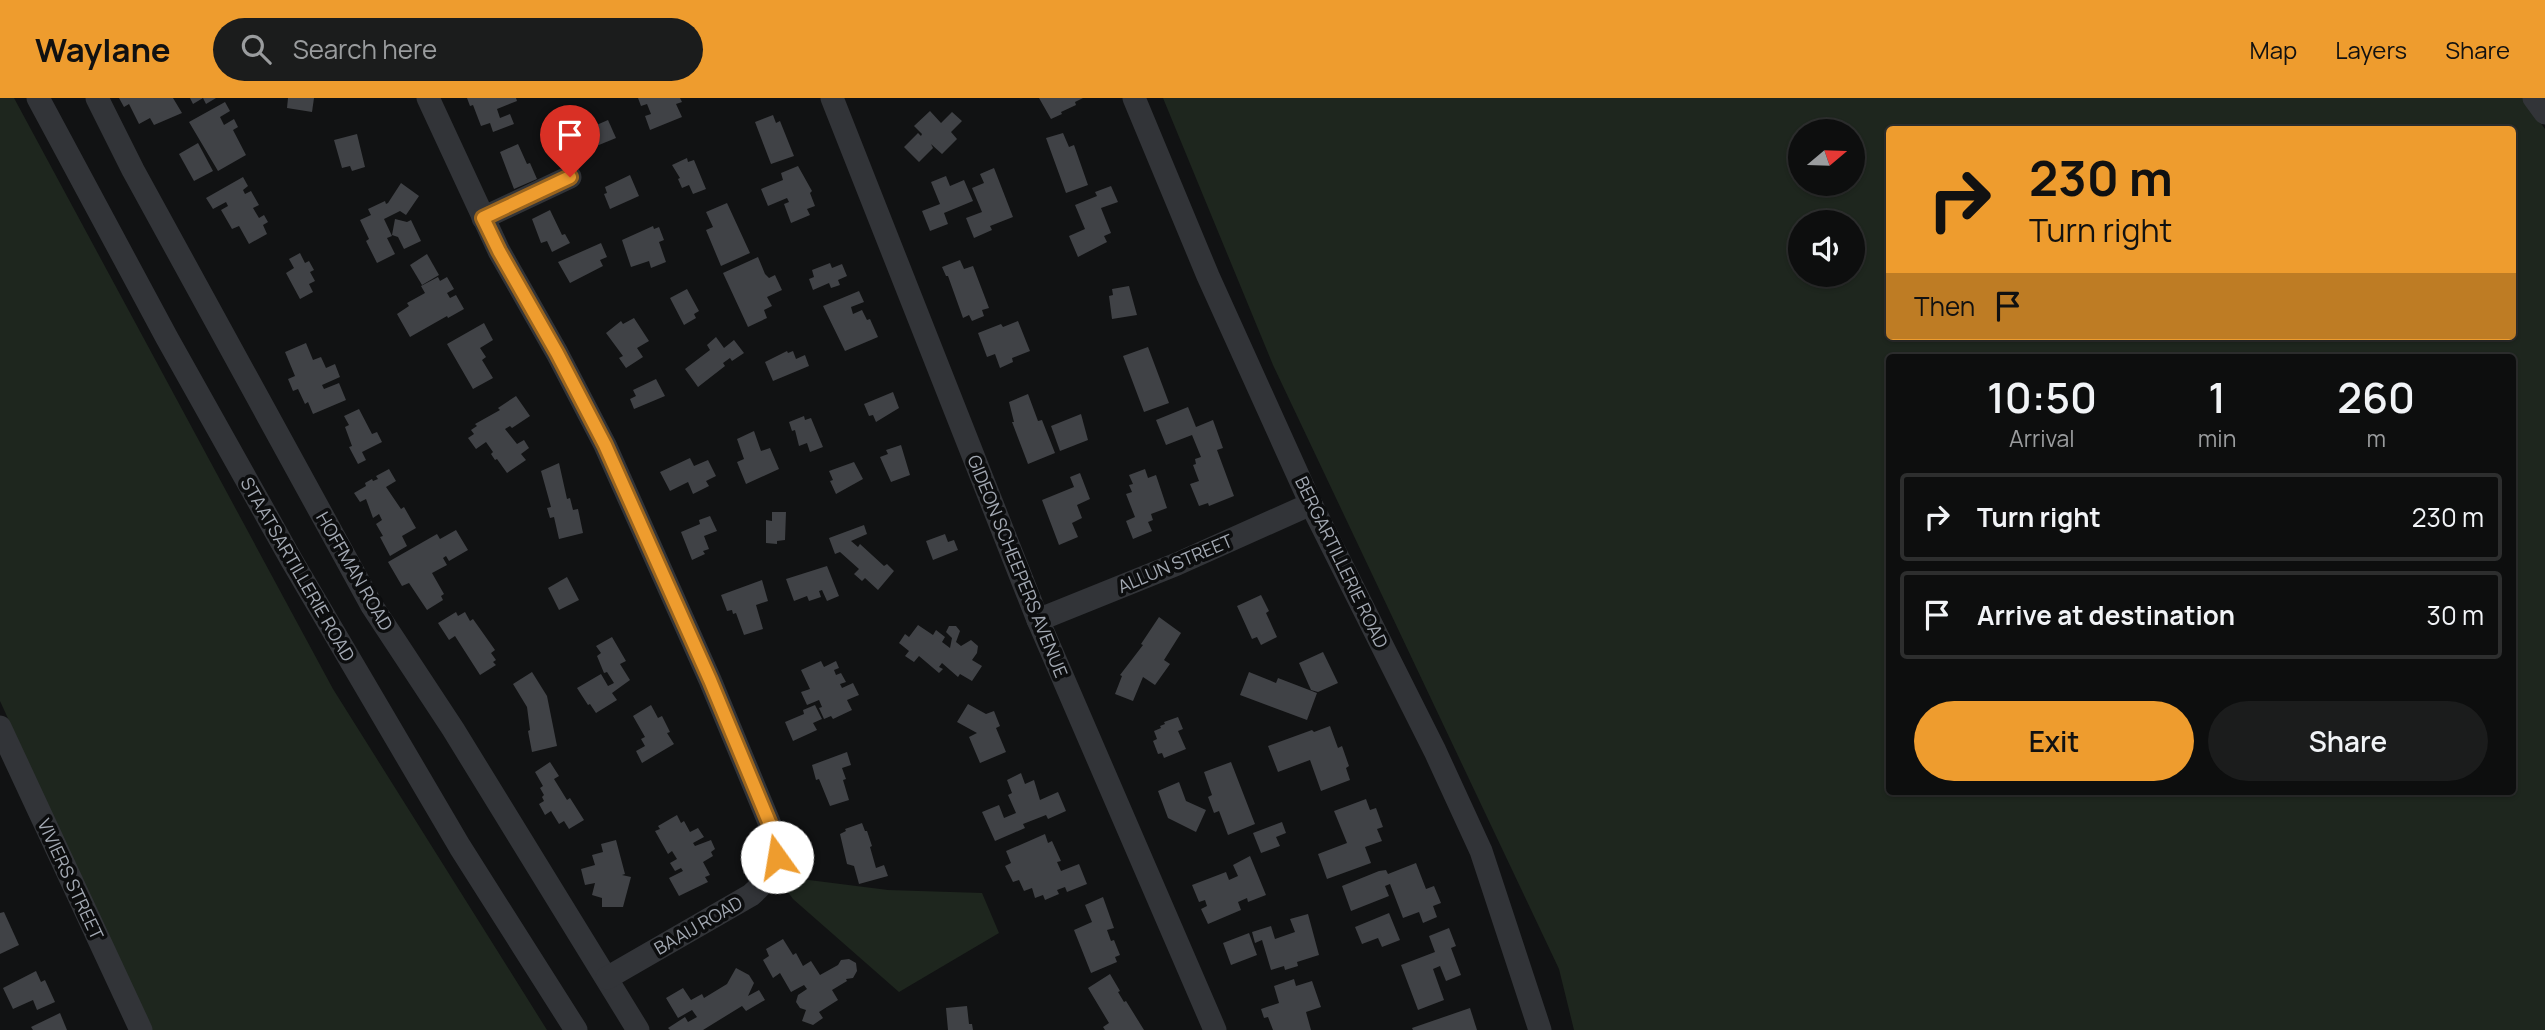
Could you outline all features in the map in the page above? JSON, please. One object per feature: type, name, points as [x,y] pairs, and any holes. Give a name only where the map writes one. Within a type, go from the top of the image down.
[{"type":"street","name":"STAATSARTILLERIE ROAD","points":[[38,98],[167,338],[292,561],[460,847],[576,1030]]},
{"type":"street","name":"HOFFMAN ROAD","points":[[97,98],[133,170],[372,606],[453,729],[638,1030]]},
{"type":"street","name":"BAAIJ ROAD","points":[[428,98],[499,251],[605,445],[710,680],[774,834],[777,857],[766,881],[751,895],[607,978]]},
{"type":"street","name":"GIDEON SCHEEPERS AVENUE","points":[[832,98],[1038,620],[1215,1030]]},
{"type":"street","name":"BERGARTILLERIE ROAD","points":[[1134,98],[1208,276],[1311,504],[1435,751],[1481,851],[1540,1030]]},
{"type":"street","points":[[2535,98],[2545,113]]},
{"type":"street","points":[[483,218],[570,177]]},
{"type":"street","name":"ALLUN STREET","points":[[1038,620],[1177,564],[1311,504]]},
{"type":"street","name":"VIVIERS STREET","points":[[0,727],[141,1030]]},
{"type":"shaded area","points":[[0,98],[14,98],[333,689],[547,1030],[151,1030],[0,701]]},
{"type":"shaded area","points":[[1163,98],[2523,98],[2545,129],[2545,1030],[1574,1030],[1559,969],[1273,365]]},
{"type":"shaded area","points":[[793,878],[888,890],[982,893],[999,933],[899,992],[793,899],[785,888],[785,881]]},
{"type":"building","points":[[119,98],[173,98],[182,113],[154,125],[150,118],[139,124],[129,104],[124,107]]},
{"type":"building","points":[[190,98],[203,98],[193,104]]},
{"type":"building","points":[[203,98],[216,98],[206,104]]},
{"type":"building","points":[[288,98],[314,98],[312,112],[287,108]]},
{"type":"building","points":[[467,98],[516,98],[517,101],[497,109],[500,118],[510,114],[514,124],[493,132],[490,123],[481,126],[473,105],[470,106]]},
{"type":"building","points":[[638,98],[680,98],[682,102],[676,104],[682,117],[650,130],[645,116],[651,114],[647,104],[641,106]]},
{"type":"building","points":[[1039,98],[1083,98],[1051,119]]},
{"type":"building","points":[[225,102],[230,111],[220,117],[224,125],[234,119],[238,127],[233,130],[246,155],[218,171],[189,122]]},
{"type":"building","points":[[930,111],[941,123],[952,112],[962,121],[951,132],[957,139],[942,154],[931,144],[933,148],[919,162],[904,147],[918,133],[921,136],[914,126]]},
{"type":"building","points":[[773,115],[776,123],[780,121],[794,156],[771,164],[755,122]]},
{"type":"building","points":[[608,120],[616,138],[594,147],[585,130]]},
{"type":"building","points":[[1063,133],[1069,147],[1074,145],[1088,185],[1066,193],[1046,138]]},
{"type":"building","points":[[357,134],[365,167],[352,171],[350,166],[342,168],[334,140]]},
{"type":"building","points":[[198,143],[213,171],[194,181],[179,154]]},
{"type":"building","points":[[518,144],[537,179],[514,189],[500,152]]},
{"type":"building","points":[[687,158],[688,162],[694,160],[706,189],[693,194],[689,185],[682,188],[678,179],[680,178],[672,165]]},
{"type":"building","points":[[798,166],[812,191],[810,193],[815,206],[807,209],[810,215],[791,223],[784,204],[789,202],[787,198],[768,206],[761,189],[783,180],[781,173]]},
{"type":"building","points":[[994,168],[1013,217],[990,226],[992,230],[974,238],[966,218],[982,212],[972,188],[984,183],[980,174]]},
{"type":"building","points":[[630,175],[639,196],[610,209],[604,194],[607,193],[605,187]]},
{"type":"building","points":[[946,176],[950,186],[964,180],[973,201],[944,213],[948,224],[930,231],[922,211],[940,204],[931,182]]},
{"type":"building","points":[[243,177],[248,186],[243,190],[245,194],[251,191],[259,205],[253,208],[259,218],[264,215],[268,222],[263,225],[267,234],[249,244],[239,226],[232,229],[221,210],[228,206],[226,202],[213,209],[206,198]]},
{"type":"building","points":[[401,183],[419,196],[406,215],[400,211],[384,219],[392,236],[387,238],[395,254],[377,263],[366,241],[369,239],[360,220],[371,215],[368,209],[385,201],[388,203]]},
{"type":"building","points":[[1111,186],[1118,202],[1101,208],[1111,233],[1104,236],[1107,242],[1078,257],[1069,236],[1085,229],[1075,205],[1097,196],[1095,192]]},
{"type":"building","points":[[727,203],[750,253],[721,266],[706,230],[713,227],[706,212]]},
{"type":"building","points":[[550,210],[562,235],[565,234],[570,243],[552,252],[547,241],[541,243],[532,219]]},
{"type":"building","points":[[395,219],[407,222],[411,220],[421,241],[404,249],[398,237],[392,235]]},
{"type":"building","points":[[653,226],[654,229],[659,227],[664,240],[659,242],[666,262],[651,268],[649,261],[631,267],[622,240]]},
{"type":"building","points":[[601,243],[607,257],[600,260],[603,266],[570,283],[558,262]]},
{"type":"building","points":[[300,253],[305,263],[309,261],[314,270],[310,272],[315,281],[309,284],[313,292],[300,299],[286,273],[294,268],[289,259]]},
{"type":"building","points":[[427,254],[439,275],[422,285],[410,265]]},
{"type":"building","points":[[758,257],[765,274],[769,278],[775,275],[782,290],[767,297],[772,306],[764,310],[767,318],[748,327],[723,273]]},
{"type":"building","points":[[960,260],[964,269],[973,266],[989,308],[982,310],[984,316],[972,321],[969,315],[963,318],[948,276],[942,267]]},
{"type":"building","points":[[830,263],[832,268],[842,264],[847,276],[838,280],[840,285],[831,288],[829,283],[813,290],[809,279],[814,277],[812,270]]},
{"type":"building","points":[[438,277],[440,281],[447,277],[454,289],[447,293],[450,298],[456,295],[464,309],[410,337],[397,314],[409,306],[407,303],[425,293],[421,286]]},
{"type":"building","points":[[1129,286],[1137,315],[1112,319],[1109,296],[1113,295],[1112,289]]},
{"type":"building","points":[[687,289],[699,311],[694,314],[696,318],[684,325],[670,298]]},
{"type":"building","points":[[859,291],[864,302],[851,307],[853,314],[862,310],[867,320],[870,319],[878,337],[845,351],[823,306]]},
{"type":"building","points":[[634,318],[649,341],[637,348],[643,357],[626,368],[619,358],[623,356],[606,333],[621,321],[623,324]]},
{"type":"building","points":[[1018,321],[1030,351],[1012,358],[1013,362],[1000,368],[995,354],[987,357],[978,333]]},
{"type":"building","points":[[484,323],[493,340],[480,348],[486,357],[482,360],[493,378],[473,389],[447,344]]},
{"type":"building","points":[[716,337],[724,348],[734,340],[744,353],[723,363],[725,366],[698,387],[685,369],[710,350],[707,345]]},
{"type":"building","points":[[306,343],[313,360],[321,357],[326,368],[335,364],[340,377],[322,385],[324,389],[339,383],[346,400],[313,414],[298,389],[293,391],[288,379],[295,376],[285,352]]},
{"type":"building","points":[[1148,347],[1169,403],[1144,412],[1123,356]]},
{"type":"building","points":[[787,351],[793,351],[796,359],[805,355],[809,366],[773,381],[765,362]]},
{"type":"building","points":[[656,379],[665,396],[634,409],[630,399],[636,396],[633,390]]},
{"type":"building","points":[[893,392],[899,408],[876,422],[873,415],[869,416],[864,404]]},
{"type":"building","points":[[1028,394],[1038,421],[1042,420],[1055,453],[1028,464],[1012,422],[1009,402]]},
{"type":"building","points":[[516,396],[530,416],[512,428],[510,426],[505,429],[517,444],[524,440],[529,448],[521,454],[526,460],[507,473],[497,459],[495,460],[486,442],[476,449],[468,438],[474,434],[471,430],[477,426],[475,424],[500,410],[498,408]]},
{"type":"building","points":[[1188,407],[1196,427],[1213,420],[1223,448],[1217,450],[1234,496],[1209,506],[1208,503],[1199,506],[1190,484],[1199,481],[1193,465],[1196,464],[1195,459],[1201,457],[1192,435],[1166,445],[1156,420]]},
{"type":"building","points":[[359,409],[372,434],[377,432],[382,442],[362,452],[366,460],[358,464],[349,447],[352,446],[345,427],[349,425],[344,416]]},
{"type":"building","points":[[1081,414],[1088,440],[1060,451],[1051,426]]},
{"type":"building","points":[[804,416],[805,420],[811,418],[823,447],[810,452],[807,443],[799,446],[795,430],[792,431],[789,422]]},
{"type":"building","points":[[754,431],[761,451],[770,448],[779,469],[746,484],[737,462],[744,459],[737,439]]},
{"type":"building","points":[[901,445],[910,475],[891,482],[880,457],[888,454],[886,450]]},
{"type":"building","points":[[690,458],[694,466],[708,460],[716,476],[706,481],[709,486],[693,494],[688,482],[670,491],[660,472]]},
{"type":"building","points":[[854,462],[863,479],[836,494],[829,471]]},
{"type":"building","points":[[559,463],[567,499],[570,498],[573,510],[578,509],[583,533],[559,539],[554,517],[550,518],[547,508],[551,507],[541,471]]},
{"type":"building","points":[[389,469],[396,481],[386,487],[401,509],[404,507],[416,528],[402,536],[407,546],[390,556],[376,524],[382,520],[379,514],[373,518],[366,499],[360,502],[354,493]]},
{"type":"building","points":[[1145,469],[1148,478],[1156,475],[1167,508],[1151,514],[1153,520],[1148,522],[1152,531],[1133,539],[1126,521],[1135,517],[1126,494],[1132,492],[1129,485],[1133,484],[1129,475]]},
{"type":"building","points":[[1080,473],[1090,499],[1077,505],[1082,518],[1072,523],[1078,537],[1059,545],[1042,500],[1074,487],[1070,477]]},
{"type":"building","points":[[772,512],[786,512],[785,540],[777,541],[777,544],[766,543],[766,520],[772,521]]},
{"type":"building","points":[[710,516],[717,531],[704,536],[709,549],[692,560],[681,532],[700,524],[699,520]]},
{"type":"building","points":[[864,525],[867,534],[851,541],[858,547],[860,544],[884,566],[887,564],[894,571],[878,590],[865,578],[862,581],[854,574],[859,569],[840,552],[835,554],[829,538]]},
{"type":"building","points":[[456,530],[468,550],[449,561],[446,556],[443,558],[447,565],[432,573],[444,594],[441,596],[443,600],[427,610],[409,583],[402,586],[388,562],[437,534],[440,539]]},
{"type":"building","points":[[945,534],[948,542],[954,540],[958,550],[933,560],[926,541]]},
{"type":"building","points":[[827,566],[839,596],[827,601],[822,590],[819,591],[821,597],[809,601],[807,596],[794,601],[786,579]]},
{"type":"building","points":[[567,577],[579,600],[559,610],[548,588]]},
{"type":"building","points":[[762,580],[768,601],[756,605],[763,629],[744,635],[736,613],[727,611],[721,595]]},
{"type":"building","points":[[1261,595],[1277,637],[1261,645],[1257,637],[1252,639],[1237,606]]},
{"type":"building","points":[[456,612],[458,616],[465,612],[470,621],[473,619],[495,650],[491,653],[496,665],[480,675],[455,636],[449,640],[438,623]]},
{"type":"building","points":[[1159,617],[1181,633],[1164,660],[1170,664],[1155,685],[1143,677],[1133,701],[1115,694],[1122,676],[1120,675],[1143,645],[1141,644]]},
{"type":"building","points":[[918,625],[933,635],[936,630],[945,637],[942,642],[950,648],[952,638],[946,632],[949,626],[956,626],[960,631],[956,642],[961,646],[971,640],[978,646],[972,660],[982,666],[972,681],[960,674],[958,677],[942,663],[939,667],[943,669],[939,673],[919,656],[914,662],[905,656],[909,651],[899,643],[905,634],[909,637]]},
{"type":"building","points":[[612,637],[626,661],[620,664],[630,680],[612,693],[617,700],[596,713],[577,688],[601,674],[608,686],[614,683],[607,672],[604,673],[597,656],[601,653],[596,646]]},
{"type":"building","points":[[1323,652],[1338,683],[1318,692],[1311,690],[1299,663]]},
{"type":"building","points":[[821,661],[824,667],[836,661],[839,668],[834,670],[836,675],[841,673],[846,682],[840,684],[842,688],[853,683],[859,695],[847,700],[852,710],[833,719],[831,716],[824,719],[819,700],[807,705],[801,692],[810,689],[801,670]]},
{"type":"building","points":[[532,672],[547,696],[557,746],[532,752],[527,707],[513,684]]},
{"type":"building","points":[[1249,672],[1276,683],[1278,678],[1317,693],[1307,720],[1240,695]]},
{"type":"building","points":[[968,704],[986,714],[994,711],[1000,726],[996,728],[1006,752],[980,763],[969,737],[977,733],[957,722]]},
{"type":"building","points":[[651,705],[658,718],[662,716],[670,732],[667,733],[674,744],[642,763],[636,751],[645,746],[641,739],[645,737],[633,716]]},
{"type":"building","points":[[815,705],[822,719],[813,723],[817,730],[793,741],[785,722],[804,714],[803,710]]},
{"type":"building","points":[[1178,717],[1183,729],[1178,731],[1186,749],[1164,758],[1162,753],[1158,754],[1153,741],[1157,739],[1154,731],[1161,728],[1164,722]]},
{"type":"building","points":[[1330,726],[1338,748],[1342,746],[1349,766],[1346,768],[1350,780],[1321,791],[1310,760],[1278,772],[1268,746]]},
{"type":"building","points":[[847,752],[851,765],[842,768],[849,800],[830,806],[819,779],[816,780],[812,765]]},
{"type":"building","points":[[550,762],[559,776],[554,779],[584,820],[569,829],[564,821],[559,824],[551,811],[545,815],[539,804],[544,801],[540,788],[543,786],[535,772]]},
{"type":"building","points":[[1231,762],[1255,824],[1228,835],[1219,811],[1214,813],[1208,797],[1212,795],[1204,772]]},
{"type":"building","points":[[1021,773],[1025,784],[1034,780],[1040,800],[1058,792],[1066,811],[1048,819],[1046,815],[1023,824],[1025,828],[995,841],[982,812],[999,805],[1004,818],[1016,813],[1008,795],[1012,793],[1007,780]]},
{"type":"building","points":[[1179,782],[1186,801],[1206,810],[1196,832],[1168,818],[1158,791]]},
{"type":"building","points":[[1366,799],[1370,810],[1376,808],[1383,827],[1377,829],[1382,841],[1365,847],[1371,863],[1327,879],[1318,854],[1347,843],[1334,811]]},
{"type":"building","points":[[677,815],[690,832],[698,828],[704,837],[693,843],[695,846],[711,840],[715,849],[711,852],[713,856],[703,862],[710,875],[705,877],[708,882],[679,896],[669,878],[683,871],[681,868],[675,871],[670,863],[677,859],[672,851],[668,854],[655,831],[660,829],[658,826]]},
{"type":"building","points":[[1282,822],[1286,833],[1276,837],[1280,846],[1261,853],[1253,833]]},
{"type":"building","points":[[862,823],[872,846],[870,847],[876,868],[884,865],[888,876],[859,884],[854,866],[847,864],[840,834],[846,831],[845,829]]},
{"type":"building","points":[[1045,834],[1048,843],[1052,841],[1061,861],[1057,862],[1061,871],[1079,864],[1087,884],[1067,892],[1065,887],[1057,890],[1059,894],[1045,900],[1043,895],[1035,898],[1032,888],[1024,891],[1019,880],[1013,882],[1005,866],[1011,863],[1006,851]]},
{"type":"building","points":[[616,840],[625,874],[622,875],[631,877],[623,907],[602,907],[602,898],[592,895],[595,883],[585,885],[581,869],[595,865],[592,855],[603,852],[601,844]]},
{"type":"building","points":[[1250,856],[1266,895],[1248,902],[1247,898],[1238,902],[1241,910],[1208,924],[1201,909],[1207,906],[1205,900],[1199,902],[1192,885],[1226,872],[1229,880],[1238,876],[1233,865]]},
{"type":"building","points":[[1416,863],[1426,889],[1434,886],[1441,903],[1433,906],[1437,917],[1423,923],[1419,912],[1403,918],[1390,884],[1385,886],[1389,896],[1351,911],[1342,886],[1379,871],[1386,870],[1388,874]]},
{"type":"building","points":[[1103,897],[1114,928],[1107,930],[1120,955],[1115,957],[1117,962],[1091,973],[1074,930],[1092,922],[1085,905]]},
{"type":"building","points":[[4,912],[19,945],[0,954],[0,913]]},
{"type":"building","points":[[1389,913],[1400,940],[1382,947],[1378,938],[1362,944],[1355,927]]},
{"type":"building","points":[[1308,914],[1319,955],[1297,962],[1298,966],[1271,970],[1262,940],[1255,943],[1252,932],[1271,926],[1275,939],[1295,932],[1290,919]]},
{"type":"building","points":[[1449,928],[1456,946],[1451,948],[1461,975],[1446,981],[1440,966],[1433,969],[1444,1000],[1418,1010],[1401,965],[1435,952],[1429,936]]},
{"type":"building","points":[[1249,933],[1257,955],[1231,965],[1223,943]]},
{"type":"building","points":[[783,939],[793,955],[796,953],[803,966],[811,961],[820,975],[838,965],[841,960],[849,959],[856,963],[857,971],[853,978],[846,979],[847,981],[832,990],[838,1000],[819,1012],[823,1018],[813,1025],[802,1021],[806,1010],[800,1008],[796,1002],[798,995],[807,989],[804,985],[791,992],[780,973],[773,978],[763,960],[769,956],[766,949]]},
{"type":"building","points":[[736,968],[749,975],[754,983],[748,996],[759,990],[765,1000],[746,1011],[742,1006],[703,1030],[668,1028],[685,1017],[688,1022],[697,1017],[692,1010],[678,1018],[666,998],[683,988],[691,1000],[702,994],[704,998],[727,984]]},
{"type":"building","points":[[36,971],[41,982],[45,980],[55,1002],[37,1010],[33,1000],[13,1009],[3,988]]},
{"type":"building","points":[[1110,974],[1124,1002],[1126,1001],[1144,1030],[1105,1030],[1103,1027],[1109,1023],[1088,988]]},
{"type":"building","points":[[1294,979],[1296,986],[1312,981],[1321,1007],[1306,1012],[1311,1030],[1273,1030],[1268,1017],[1264,1018],[1261,1009],[1279,1003],[1274,986]]},
{"type":"building","points":[[967,1006],[969,1024],[972,1024],[973,1030],[948,1030],[946,1008]]},
{"type":"building","points":[[1470,1008],[1477,1030],[1412,1028]]},
{"type":"building","points":[[60,1013],[67,1030],[33,1030],[31,1027]]},
{"type":"route","points":[[570,177],[483,218],[605,445],[710,680],[774,834],[777,857]]}]
